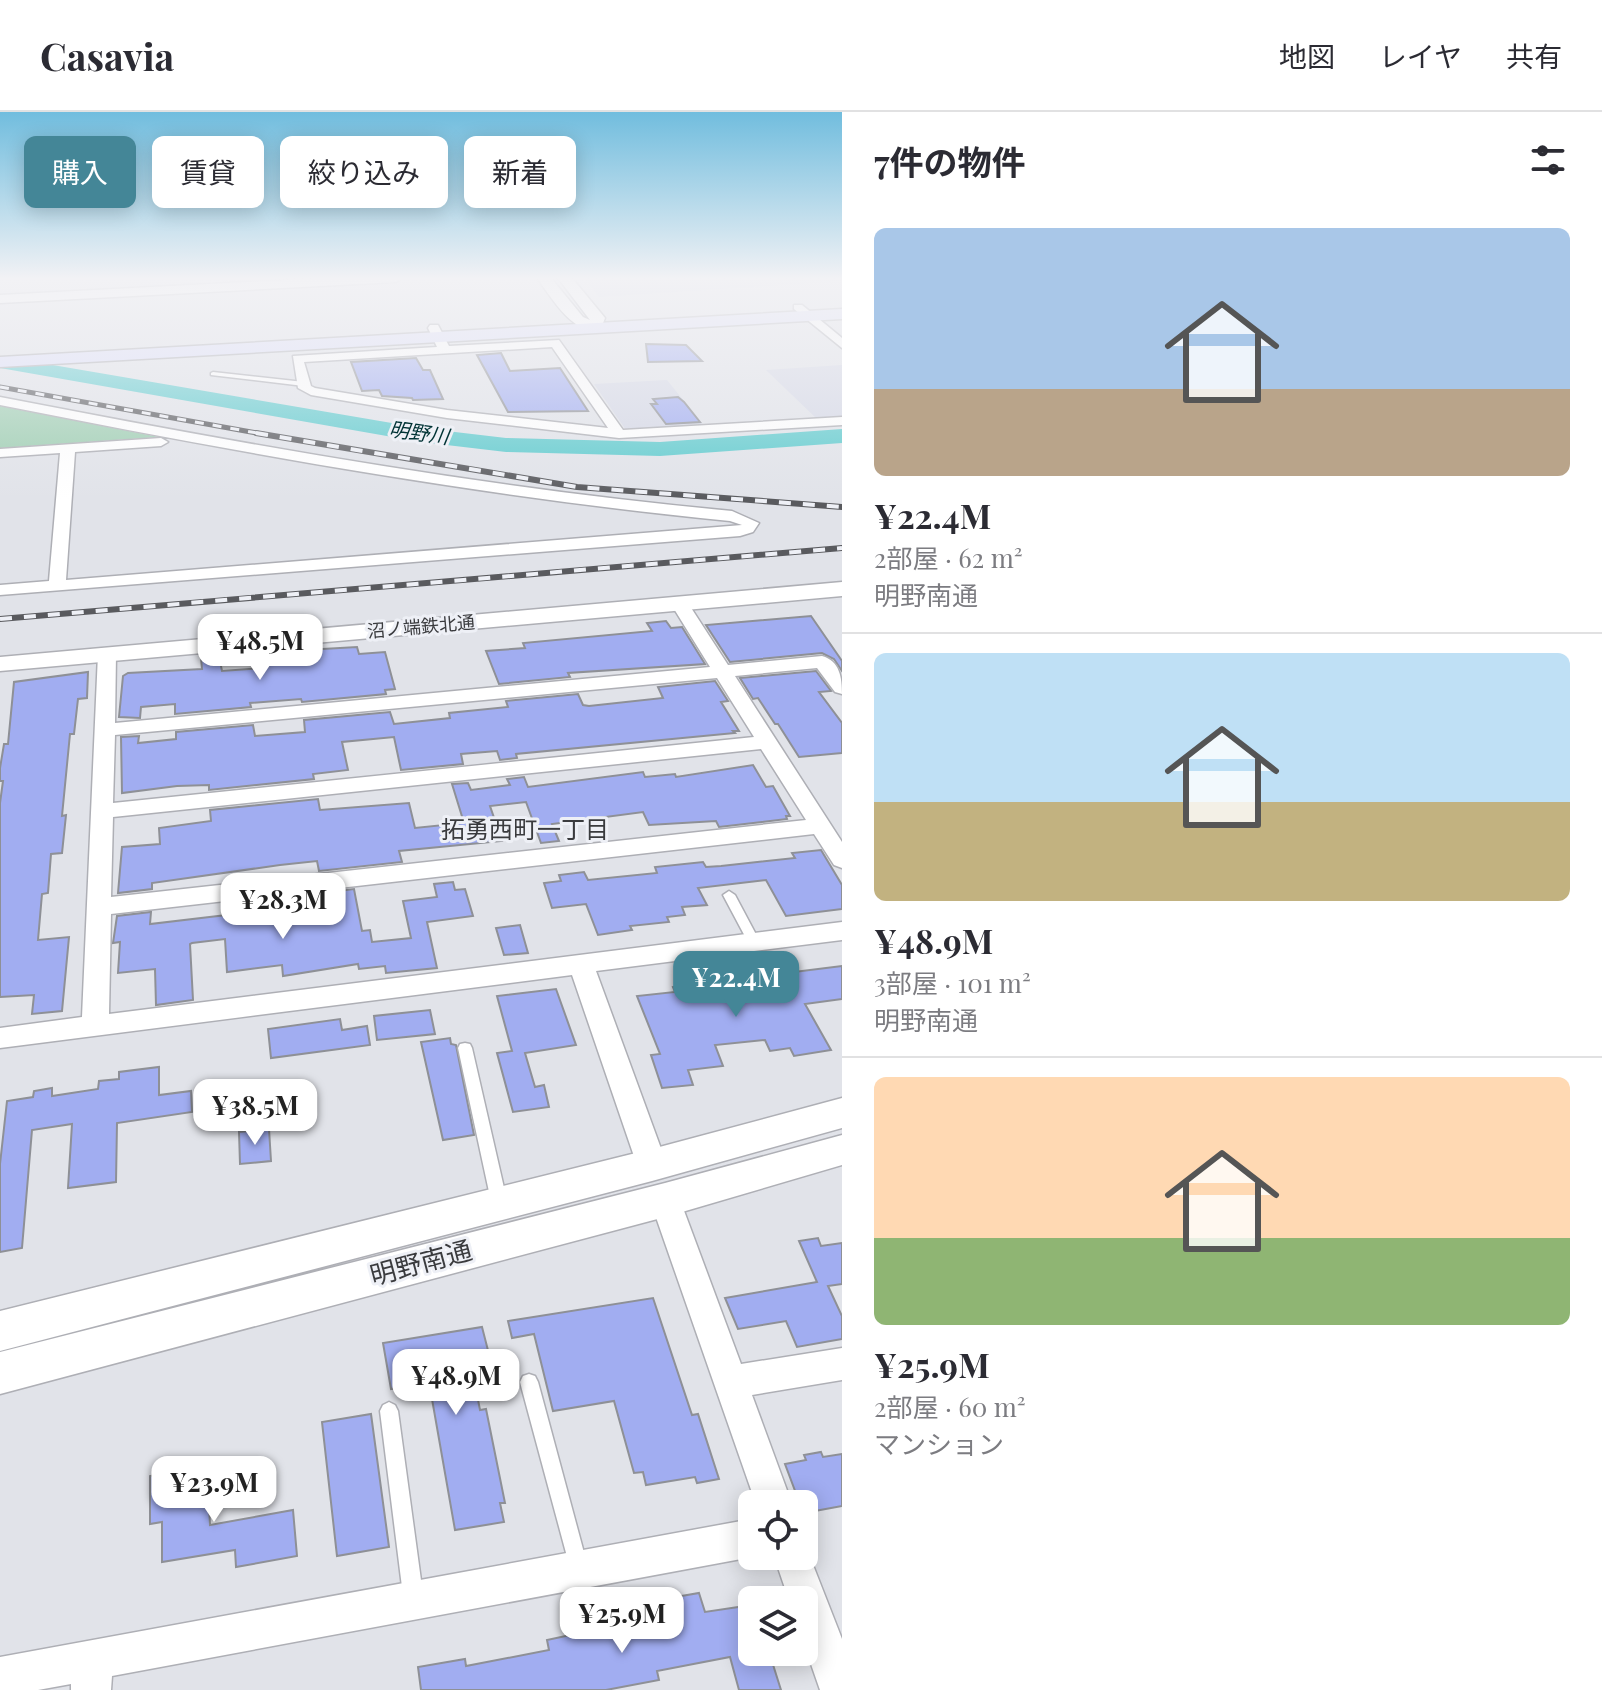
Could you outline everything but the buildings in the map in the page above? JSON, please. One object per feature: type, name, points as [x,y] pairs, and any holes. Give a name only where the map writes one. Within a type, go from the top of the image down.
[{"type":"main road","points":[[0,362],[200,352]]},
{"type":"street","points":[[347,352],[297,359],[304,384],[311,391],[392,405],[619,434],[842,421]]},
{"type":"street","points":[[560,352],[619,434]]},
{"type":"street","points":[[0,401],[195,439],[503,491],[732,516],[747,520],[751,527],[740,531],[0,590]]},
{"type":"street","points":[[0,453],[195,439]]},
{"type":"street","points":[[57,586],[68,448]]},
{"type":"street","name":"沼ノ端鉄北通","points":[[0,664],[842,589]]},
{"type":"street","points":[[680,604],[842,860]]},
{"type":"street","points":[[95,1025],[107,654]]},
{"type":"street","points":[[104,730],[822,662],[842,688]]},
{"type":"street","points":[[102,811],[767,742]]},
{"type":"street","points":[[98,907],[821,826]]},
{"type":"street","points":[[0,1038],[842,931]]},
{"type":"street","points":[[581,964],[769,1490]]},
{"type":"street","name":"明野南通","points":[[0,1373],[659,1183],[842,1113]]},
{"type":"street","name":"明野南通","points":[[0,1331],[499,1204],[659,1183],[842,1150]]},
{"type":"street","points":[[731,1382],[842,1364]]},
{"type":"street","points":[[0,1677],[92,1676],[414,1602],[738,1541]]},
{"type":"street","points":[[798,1570],[840,1690]]},
{"type":"lane","points":[[213,374],[289,385],[304,384]]},
{"type":"lane","points":[[729,895],[754,942]]},
{"type":"lane","points":[[465,1048],[499,1204]]},
{"type":"lane","points":[[529,1382],[579,1571]]},
{"type":"lane","points":[[389,1411],[414,1602]]},
{"type":"shaded area","points":[[842,365],[842,416],[816,418],[766,370]]},
{"type":"shaded area","points":[[667,380],[705,427],[626,430],[594,384]]},
{"type":"green space","points":[[0,406],[159,437],[0,448]]},
{"type":"waterway","name":"明野川","points":[[0,362],[421,435],[506,445],[660,449],[842,436]]},
{"type":"railway","points":[[0,387],[268,435]]},
{"type":"railway","points":[[256,433],[577,487],[842,507]]},
{"type":"railway","points":[[0,619],[842,548]]},
{"type":"district","name":"拓勇西町一丁目","points":[[525,830]]}]
